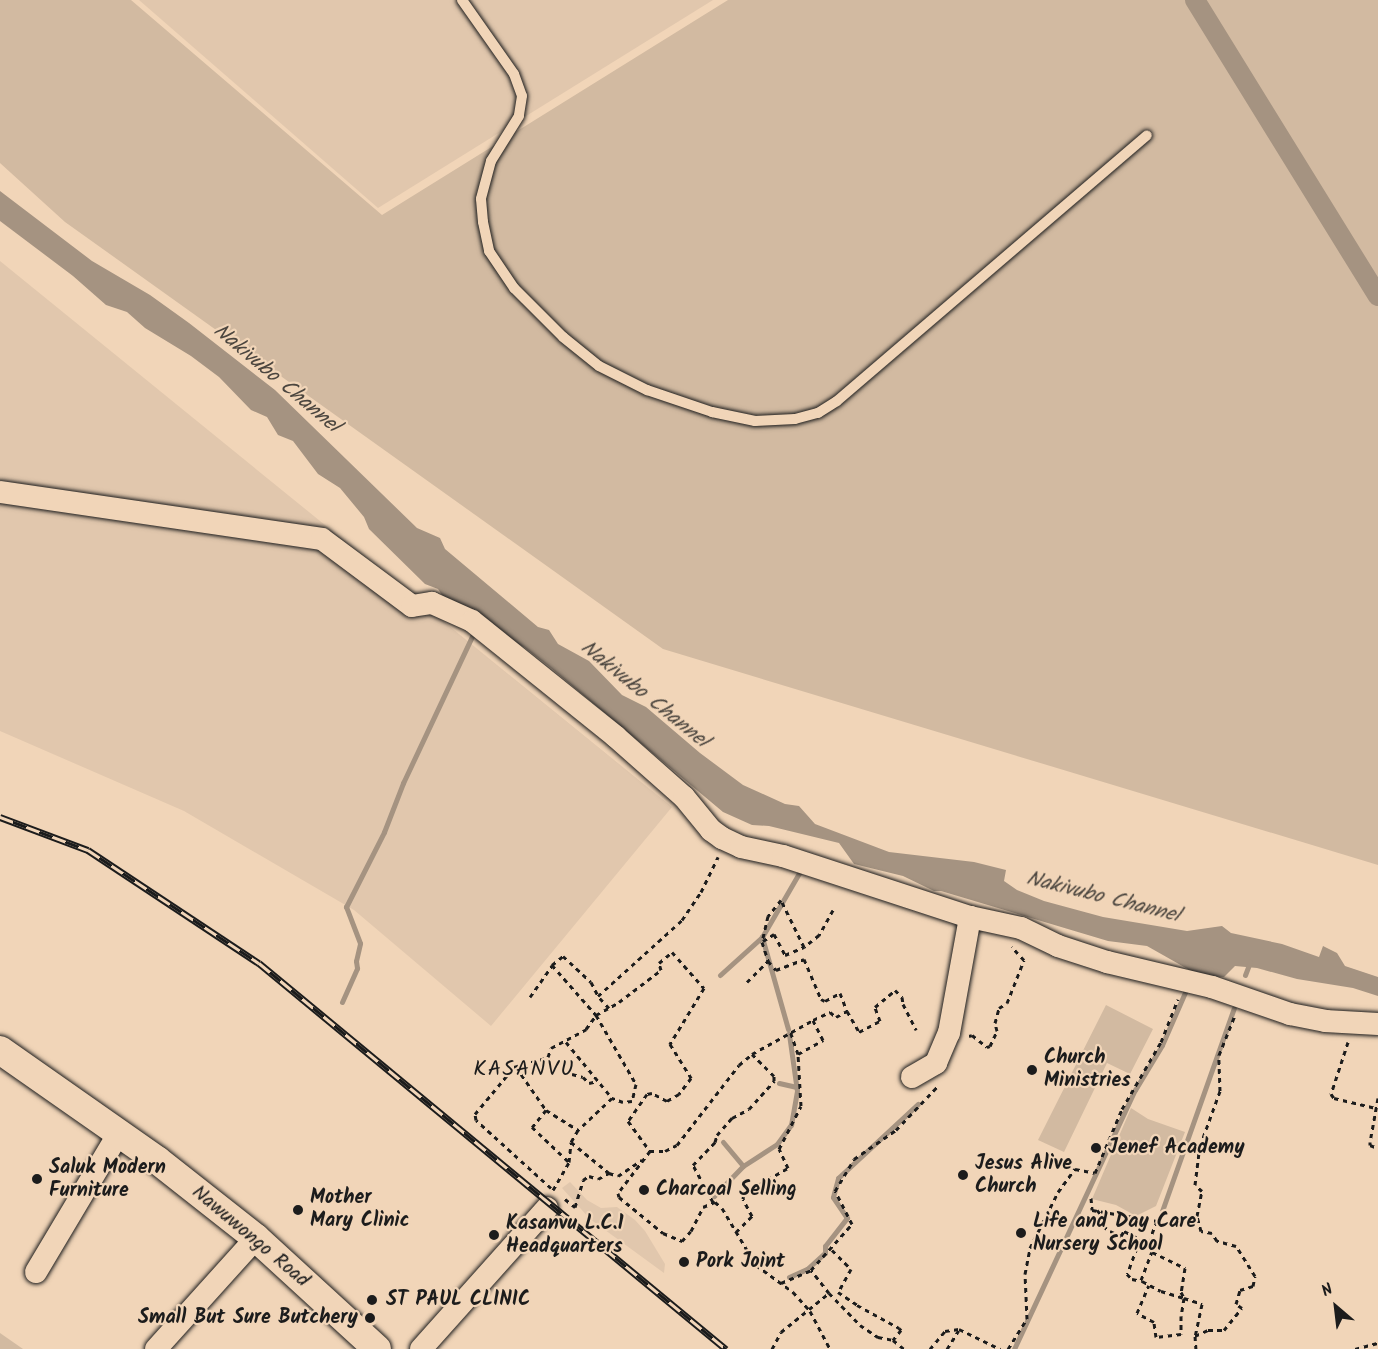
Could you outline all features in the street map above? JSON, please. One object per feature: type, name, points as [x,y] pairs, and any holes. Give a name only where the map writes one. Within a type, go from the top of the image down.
[{"type":"street","points":[[0,492],[322,539],[412,606],[432,603],[472,621],[615,736],[684,797],[711,830],[741,847],[783,856],[970,917],[1021,927],[1058,946],[1107,963],[1185,981],[1290,1014],[1324,1021],[1367,1022]]},
{"type":"street","points":[[912,1077],[936,1063],[949,1033],[970,917]]},
{"type":"street","name":"Nawuwongo Road","points":[[0,1050],[119,1133],[256,1238],[377,1349]]},
{"type":"street","points":[[36,1272],[119,1133]]},
{"type":"street","points":[[421,1349],[550,1198]]},
{"type":"street","points":[[156,1349],[256,1238]]},
{"type":"lane","points":[[462,0],[514,74],[522,96],[519,116],[491,161],[482,199],[483,222],[489,251],[514,288],[563,337],[599,366],[647,390],[712,412],[755,421],[795,419],[818,413],[837,401],[1147,135]]},
{"type":"path","points":[[598,996],[682,920],[710,878],[718,854]]},
{"type":"path","points":[[804,947],[781,900],[768,916],[762,942],[768,961],[778,971],[804,959],[821,999],[825,1001],[840,993],[859,1032],[880,1021],[874,1007],[895,990],[902,997],[903,1004],[916,1030]]},
{"type":"path","points":[[762,942],[774,933],[785,955],[804,947],[819,935],[833,910]]},
{"type":"path","points":[[609,1173],[598,1179],[589,1176],[583,1180],[575,1207],[550,1198],[475,1118],[475,1114],[516,1067],[548,1057],[551,1048],[566,1042],[586,1029],[596,1015],[661,970],[659,963],[670,951],[704,987],[670,1044],[691,1078],[679,1094],[667,1101],[652,1093],[647,1094],[628,1121],[650,1151]]},
{"type":"path","points":[[530,997],[552,965],[563,956],[591,982],[598,996],[609,1008]]},
{"type":"path","points":[[964,1042],[970,1034],[987,1047],[990,1046],[997,1030],[999,1008],[1007,1003],[1024,960]]},
{"type":"path","points":[[747,982],[768,961]]},
{"type":"path","points":[[552,965],[596,1015],[636,1084],[632,1101],[623,1102],[612,1098],[566,1042]]},
{"type":"path","points":[[1008,1349],[1027,1319],[1025,1274],[1030,1248],[1058,1192],[1075,1169],[1095,1173],[1122,1109],[1161,1042],[1185,981]]},
{"type":"path","points":[[1194,1336],[1208,1330],[1224,1330],[1242,1308],[1236,1304],[1240,1290],[1253,1286],[1255,1276],[1236,1246],[1217,1241],[1212,1233],[1201,1231],[1197,1216],[1202,1191],[1195,1185],[1200,1146],[1220,1091],[1219,1055],[1241,997]]},
{"type":"path","points":[[572,1142],[609,1173],[618,1176],[636,1166],[650,1151],[665,1151],[677,1145],[729,1077],[752,1054],[790,1031],[830,1012],[836,1017],[847,1011]]},
{"type":"path","points":[[798,1054],[823,1040],[813,1020]]},
{"type":"path","points":[[1367,1022],[1330,1091],[1334,1098],[1376,1108]]},
{"type":"path","points":[[736,1232],[752,1216],[743,1199],[744,1193],[788,1168],[779,1149],[801,1106],[798,1054],[790,1031]]},
{"type":"path","points":[[752,1054],[774,1076],[774,1081],[749,1109],[732,1118],[717,1135],[715,1142],[693,1165],[713,1202],[722,1208],[756,1265],[781,1283],[810,1311],[830,1349]]},
{"type":"path","points":[[516,1067],[546,1110],[578,1130]]},
{"type":"path","points":[[572,1074],[583,1077],[589,1083],[598,1081]]},
{"type":"path","points":[[781,1283],[811,1270],[832,1250],[852,1224],[835,1191],[854,1159],[896,1130],[934,1092],[939,1083]]},
{"type":"path","points":[[550,1198],[569,1162],[572,1142],[578,1130],[612,1098]]},
{"type":"path","points":[[1378,1098],[1370,1142],[1370,1145],[1378,1148]]},
{"type":"path","points":[[546,1110],[532,1127],[569,1162]]},
{"type":"path","points":[[650,1151],[618,1194],[663,1233],[684,1240],[703,1207],[713,1202]]},
{"type":"path","points":[[1091,1198],[1091,1209],[1155,1220],[1157,1223],[1150,1238],[1154,1243],[1152,1252],[1141,1280]]},
{"type":"path","points":[[1097,1210],[1106,1220],[1103,1226],[1110,1231],[1121,1236],[1124,1232],[1140,1239],[1127,1274],[1132,1279],[1141,1280],[1202,1304],[1194,1336],[1196,1349]]},
{"type":"path","points":[[832,1250],[851,1269],[838,1292],[900,1328],[901,1330],[893,1340]]},
{"type":"path","points":[[1149,1285],[1137,1313],[1154,1322],[1156,1337],[1181,1334],[1184,1298],[1181,1292],[1185,1268],[1152,1252]]},
{"type":"path","points":[[811,1270],[829,1293],[860,1325],[878,1337],[893,1340],[904,1349]]},
{"type":"path","points":[[772,1349],[781,1332],[810,1311],[829,1293]]},
{"type":"path","points":[[930,1349],[945,1332],[959,1329],[1000,1349]]},
{"type":"path","points":[[947,1349],[959,1329]]},
{"type":"path","points":[[1355,1349],[1378,1343]]},
{"type":"shaded area","points":[[0,0],[131,0],[382,215],[728,0],[1378,0],[1378,865],[663,649],[65,222],[0,163]]},
{"type":"shaded area","points":[[139,0],[713,0],[378,208]]},
{"type":"shaded area","points":[[0,191],[92,261],[150,295],[189,323],[275,390],[417,528],[440,538],[445,549],[538,627],[549,630],[558,644],[589,661],[622,695],[646,707],[700,753],[743,785],[785,804],[799,806],[815,824],[889,852],[974,862],[1006,870],[1004,881],[1017,890],[1044,901],[1103,917],[1187,931],[1222,926],[1231,933],[1282,944],[1319,957],[1323,946],[1337,953],[1345,966],[1378,977],[1378,996],[1353,988],[1297,979],[1257,968],[1235,966],[1224,977],[1200,976],[1147,946],[1108,941],[941,891],[934,891],[903,876],[854,864],[839,843],[769,826],[752,825],[723,812],[524,647],[492,633],[448,604],[438,589],[425,584],[369,529],[364,517],[340,488],[318,474],[293,441],[278,435],[267,417],[251,410],[219,377],[191,356],[145,328],[127,312],[106,305],[73,276],[0,221]]},
{"type":"shaded area","points":[[0,261],[672,807],[491,1026],[354,910],[184,811],[0,731]]},
{"type":"shaded area","points":[[1106,1005],[1153,1029],[1130,1074],[1107,1063],[1064,1152],[1038,1140]]},
{"type":"shaded area","points":[[1131,1108],[1148,1119],[1185,1132],[1156,1206],[1136,1216],[1116,1205],[1092,1199]]},
{"type":"shaded area","points":[[570,1182],[587,1200],[601,1208],[617,1207],[635,1220],[645,1231],[665,1264],[664,1273],[590,1219],[562,1188]]},
{"type":"shaded area","points":[[0,1333],[23,1349],[0,1349]]},
{"type":"waterway","points":[[1195,0],[1378,296]]},
{"type":"waterway","points":[[342,1002],[357,968],[356,961],[360,943],[346,907],[384,832],[403,783],[474,632]]},
{"type":"waterway","points":[[788,1029],[762,937],[802,868]]},
{"type":"waterway","points":[[720,975],[762,937]]},
{"type":"waterway","points":[[1245,975],[1250,962]]},
{"type":"waterway","points":[[1014,1349],[1135,1090],[1162,1045],[1186,990]]},
{"type":"waterway","points":[[1162,1211],[1234,1008]]},
{"type":"waterway","points":[[714,1196],[743,1166],[777,1144],[791,1125],[797,1091],[789,1034]]},
{"type":"waterway","points":[[779,1083],[797,1087]]},
{"type":"waterway","points":[[789,1277],[807,1269],[825,1253],[825,1246],[847,1218],[833,1197],[838,1178],[918,1104]]},
{"type":"waterway","points":[[723,1142],[743,1166]]},
{"type":"railway","points":[[0,817],[88,850],[259,963],[726,1349]]},
{"type":"place","name":"Church Ministries","points":[[1032,1070]]},
{"type":"place","name":"Jenef Academy","points":[[1096,1148]]},
{"type":"place","name":"Jesus Alive Church","points":[[963,1175]]},
{"type":"place","name":"Saluk Modern Furniture","points":[[37,1179]]},
{"type":"place","name":"Charcoal Selling","points":[[644,1190]]},
{"type":"place","name":"Mother Mary Clinic","points":[[298,1210]]},
{"type":"place","name":"Life and Day Care Nursery School","points":[[1021,1233]]},
{"type":"place","name":"Kasanvu L.C.1 Headquarters","points":[[494,1235]]},
{"type":"place","name":"Pork Joint","points":[[684,1262]]},
{"type":"place","name":"ST PAUL CLINIC","points":[[372,1300]]},
{"type":"place","name":"Small But Sure Butchery","points":[[370,1318]]},
{"type":"district","name":"KASANVU","points":[[524,1070]]},
{"type":"water label","name":"Nakivubo Channel","points":[[276,379]]},
{"type":"water label","name":"Nakivubo Channel","points":[[644,695]]},
{"type":"water label","name":"Nakivubo Channel","points":[[1103,898]]}]
